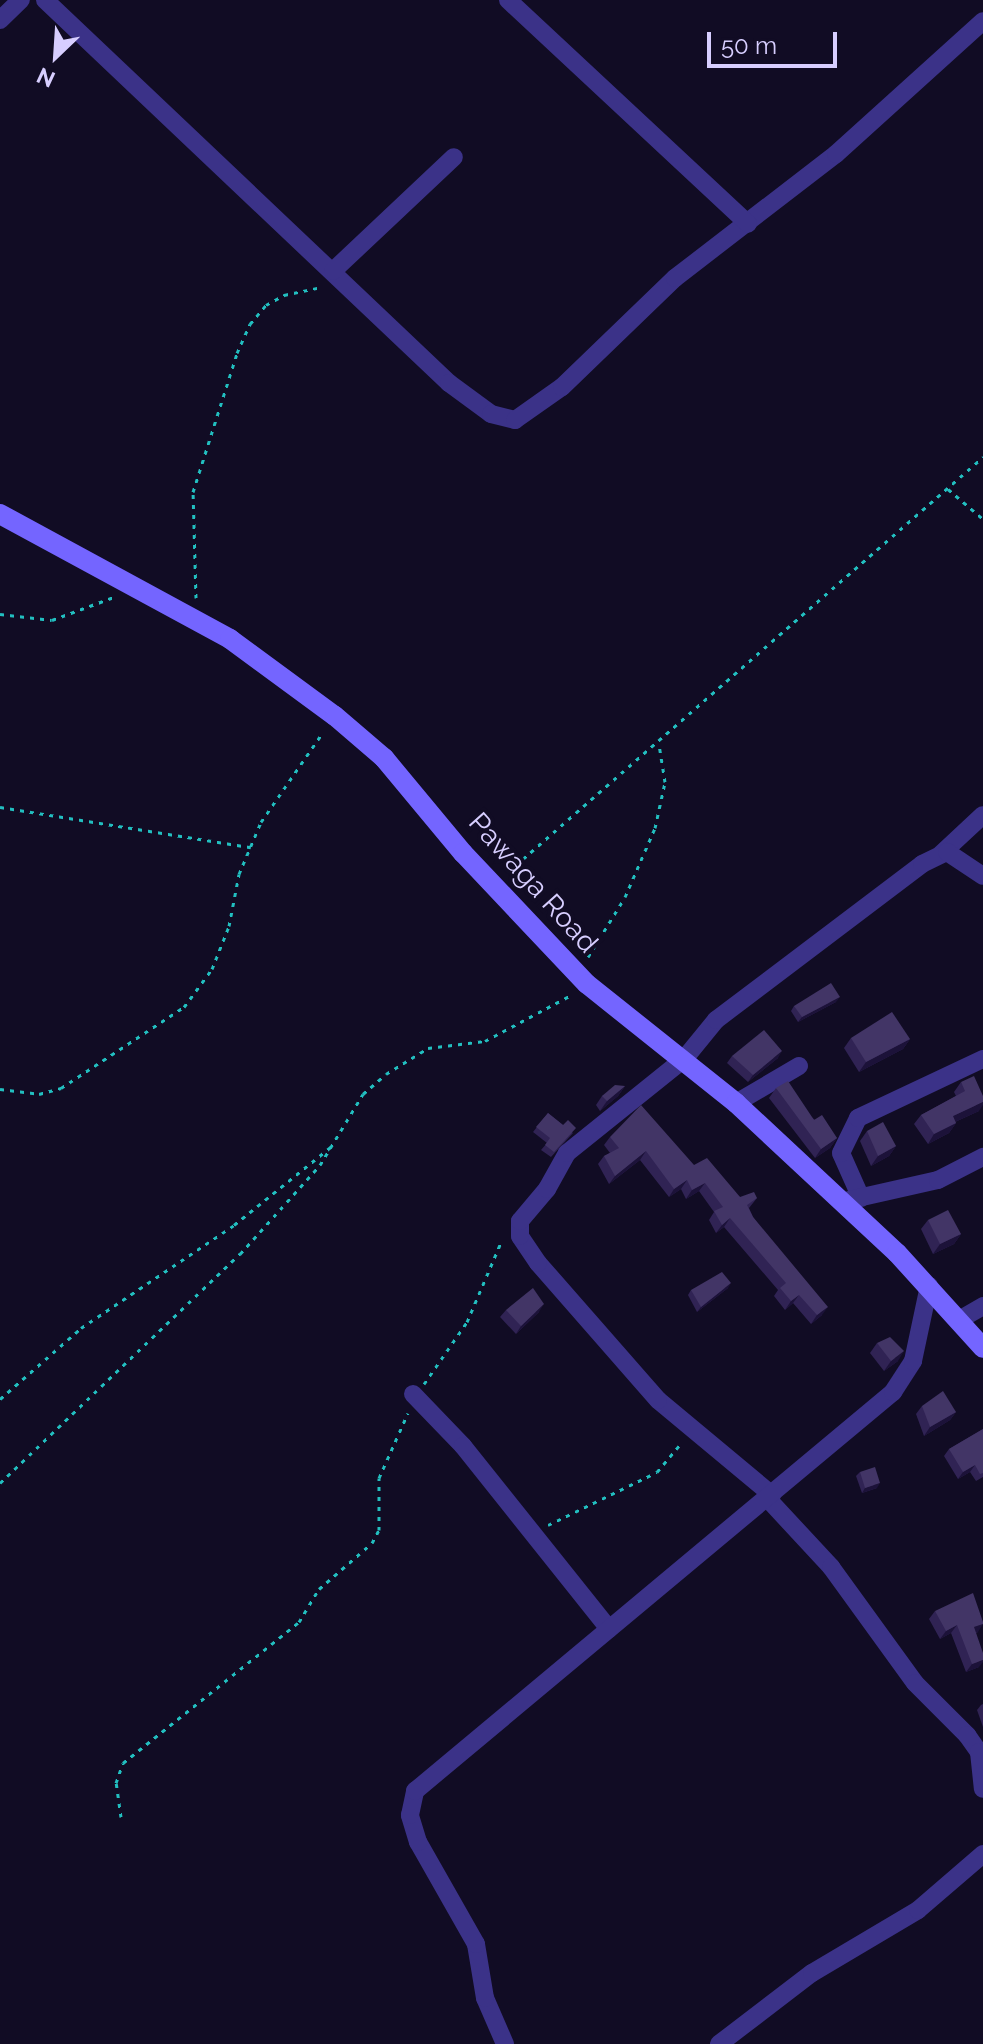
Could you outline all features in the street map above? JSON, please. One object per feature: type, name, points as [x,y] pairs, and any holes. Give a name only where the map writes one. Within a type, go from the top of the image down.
[{"type":"main road","name":"Pawaga Road","points":[[0,514],[200,621],[273,667],[335,716],[384,758],[492,883],[583,979],[685,1058],[736,1103],[929,1286],[983,1348]]},
{"type":"street","points":[[0,20],[21,0]]},
{"type":"street","points":[[45,0],[471,400],[502,420],[515,420],[562,387],[675,278],[836,154],[983,21]]},
{"type":"street","points":[[508,0],[748,224]]},
{"type":"street","points":[[340,278],[454,157]]},
{"type":"street","points":[[983,815],[941,854],[716,1020],[685,1058],[567,1153],[519,1224],[524,1243],[547,1275],[687,1428],[770,1497],[831,1567],[915,1683],[967,1735],[979,1752],[983,1789]]},
{"type":"street","points":[[941,854],[959,857],[983,876]]},
{"type":"street","points":[[861,1198],[841,1153],[858,1118],[983,1059]]},
{"type":"street","points":[[736,1103],[799,1066]]},
{"type":"street","points":[[840,1199],[861,1198],[938,1180],[983,1157]]},
{"type":"street","points":[[505,2044],[485,1998],[476,1944],[418,1842],[411,1801],[424,1780],[770,1497],[905,1377],[929,1286]]},
{"type":"street","points":[[959,1320],[983,1306]]},
{"type":"street","points":[[413,1394],[463,1446],[609,1629]]},
{"type":"street","points":[[719,2044],[812,1973],[907,1919],[983,1854]]},
{"type":"path","points":[[200,621],[190,532],[193,492],[237,353],[250,324],[273,301],[340,278]]},
{"type":"path","points":[[492,883],[659,744],[983,457]]},
{"type":"path","points":[[948,489],[983,519]]},
{"type":"path","points":[[0,614],[52,620],[137,588]]},
{"type":"path","points":[[0,1089],[39,1094],[61,1088],[184,1007],[212,969],[251,847],[285,784],[335,716]]},
{"type":"path","points":[[0,1483],[240,1254],[336,1143],[363,1094],[410,1058],[447,1043],[485,1041],[583,979],[630,887],[655,828],[665,782],[659,744]]},
{"type":"path","points":[[0,807],[251,847]]},
{"type":"path","points":[[0,1399],[81,1328],[234,1225],[336,1143]]},
{"type":"path","points":[[121,1817],[116,1783],[123,1763],[299,1622],[319,1589],[372,1543],[379,1530],[379,1478],[406,1426],[413,1394],[457,1337],[505,1234],[519,1224]]},
{"type":"path","points":[[531,1535],[657,1472],[680,1447],[687,1428]]},
{"type":"building","points":[[831,983],[840,997],[802,1017],[794,1006]]},
{"type":"building","points":[[892,1012],[910,1039],[866,1062],[851,1038]]},
{"type":"building","points":[[764,1030],[782,1051],[753,1075],[732,1056]]},
{"type":"building","points":[[974,1076],[983,1102],[953,1116],[956,1123],[934,1134],[921,1115],[965,1091],[961,1082]]},
{"type":"building","points":[[788,1081],[814,1120],[822,1115],[837,1138],[821,1149],[776,1088]]},
{"type":"building","points":[[615,1085],[625,1086],[607,1101],[602,1096]]},
{"type":"building","points":[[641,1105],[694,1165],[707,1158],[740,1197],[754,1192],[757,1198],[747,1205],[753,1217],[828,1307],[817,1315],[799,1295],[791,1301],[780,1288],[786,1283],[730,1218],[722,1225],[714,1211],[723,1207],[705,1183],[692,1190],[687,1180],[674,1189],[646,1151],[615,1176],[604,1156],[619,1148],[610,1137]]},
{"type":"building","points":[[548,1113],[563,1125],[568,1120],[576,1128],[554,1152],[545,1145],[550,1138],[536,1127]]},
{"type":"building","points":[[883,1122],[896,1146],[878,1156],[867,1131]]},
{"type":"building","points":[[948,1210],[961,1234],[940,1244],[928,1220]]},
{"type":"building","points":[[722,1272],[731,1283],[701,1307],[691,1290]]},
{"type":"building","points":[[533,1288],[544,1304],[521,1326],[506,1310]]},
{"type":"building","points":[[890,1337],[904,1351],[891,1361],[877,1343]]},
{"type":"building","points":[[943,1391],[956,1412],[930,1427],[922,1406]]},
{"type":"building","points":[[983,1429],[983,1473],[980,1474],[975,1465],[963,1472],[949,1449]]},
{"type":"building","points":[[875,1467],[880,1483],[865,1488],[860,1472]]},
{"type":"building","points":[[973,1593],[983,1622],[974,1627],[983,1660],[972,1664],[957,1625],[946,1631],[935,1611]]}]
